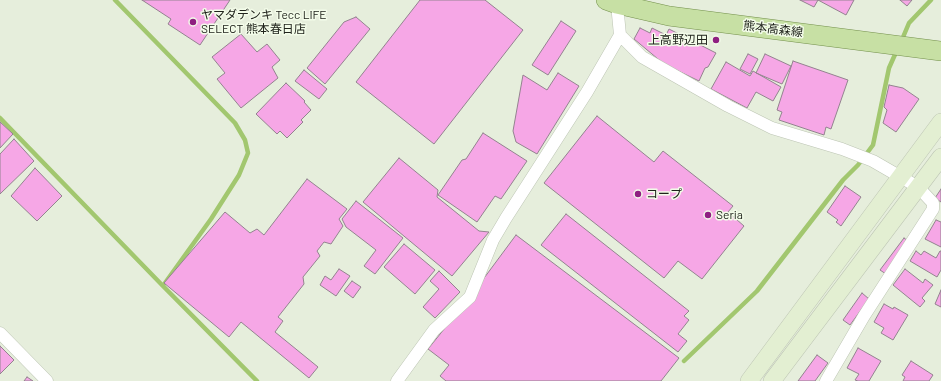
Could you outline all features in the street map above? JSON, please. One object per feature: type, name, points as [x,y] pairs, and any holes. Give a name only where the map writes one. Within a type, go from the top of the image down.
[{"type":"main road","name":"熊本高森線","points":[[612,2],[669,16],[941,51]]},
{"type":"street","points":[[612,2],[620,35],[642,57],[728,106],[772,128],[873,160],[918,187],[937,206],[864,316],[826,381]]},
{"type":"street","points":[[397,381],[434,330],[470,297],[493,240],[587,92],[620,35]]},
{"type":"street","points":[[749,381],[941,122]]},
{"type":"street","points":[[772,381],[941,157]]},
{"type":"street","points":[[0,333],[47,381]]},
{"type":"building","name":"ヤマダデンキ Tecc LIFE SELECT 熊本春日店","points":[[142,0],[230,0],[200,45],[168,24],[171,19]]},
{"type":"building","points":[[420,0],[485,0],[523,30],[434,144],[356,82]]},
{"type":"building","points":[[800,0],[818,0],[814,7]]},
{"type":"building","points":[[818,0],[854,0],[846,15]]},
{"type":"building","points":[[900,0],[912,0],[907,6]]},
{"type":"building","points":[[356,17],[370,29],[325,84],[307,68],[344,22]]},
{"type":"building","points":[[561,21],[576,31],[548,75],[532,65]]},
{"type":"building","points":[[640,28],[650,33],[652,28],[666,35],[669,29],[716,53],[708,67],[705,68],[699,81],[664,64],[634,39]]},
{"type":"building","points":[[241,34],[257,52],[267,44],[280,60],[272,67],[278,78],[241,108],[217,79],[225,73],[212,57]]},
{"type":"building","points":[[748,54],[758,59],[750,74],[740,69]]},
{"type":"building","points":[[765,54],[791,66],[782,84],[756,73]]},
{"type":"building","points":[[793,61],[848,80],[831,129],[826,127],[824,135],[779,120],[782,112],[777,110]]},
{"type":"building","points":[[726,62],[750,76],[753,71],[781,87],[773,101],[756,92],[747,108],[711,89]]},
{"type":"building","points":[[304,70],[327,89],[319,99],[295,81]]},
{"type":"building","points":[[558,73],[579,86],[537,154],[516,142],[513,131],[523,75],[547,90]]},
{"type":"building","points":[[286,83],[305,101],[304,102],[311,110],[301,120],[303,122],[287,138],[280,131],[277,134],[256,114]]},
{"type":"building","points":[[889,85],[903,88],[919,99],[896,132],[883,123],[887,110],[884,107]]},
{"type":"building","name":"コープ","points":[[597,116],[654,162],[663,151],[733,206],[728,212],[744,226],[702,279],[678,261],[664,278],[544,183]]},
{"type":"building","points":[[0,122],[13,134],[0,148]]},
{"type":"building","points":[[483,133],[527,161],[501,199],[495,196],[477,222],[438,195],[462,160],[466,159]]},
{"type":"building","points":[[14,139],[34,161],[0,194],[0,154]]},
{"type":"building","points":[[399,158],[438,190],[437,197],[479,231],[489,232],[452,276],[363,202]]},
{"type":"building","points":[[35,168],[62,196],[37,221],[11,196]]},
{"type":"building","points":[[307,179],[347,209],[339,219],[343,226],[331,244],[324,242],[317,251],[320,256],[303,277],[304,284],[278,317],[283,321],[275,332],[318,367],[309,378],[241,322],[229,337],[164,283],[225,212],[250,233],[257,229],[264,235]]},
{"type":"building","points":[[845,186],[861,197],[841,226],[836,222],[838,220],[827,212]]},
{"type":"building","points":[[941,189],[941,202],[935,198]]},
{"type":"building","points":[[356,201],[403,238],[375,274],[364,266],[376,250],[346,227],[342,219]]},
{"type":"building","points":[[566,214],[689,311],[684,316],[689,320],[678,334],[687,341],[678,352],[541,245]]},
{"type":"building","points":[[936,220],[941,222],[941,247],[925,239]]},
{"type":"building","points":[[516,235],[679,358],[661,381],[446,381],[440,376],[449,365],[428,349],[470,297]]},
{"type":"building","points":[[904,238],[908,241],[886,274],[880,270]]},
{"type":"building","points":[[404,244],[435,270],[415,294],[384,267]]},
{"type":"building","points":[[916,251],[921,255],[924,251],[936,258],[941,251],[941,270],[937,277],[910,261]]},
{"type":"building","points":[[339,269],[350,276],[336,296],[320,285],[325,276],[331,280]]},
{"type":"building","points":[[905,269],[923,283],[925,279],[933,285],[922,298],[925,301],[920,307],[893,285]]},
{"type":"building","points":[[439,271],[460,292],[435,318],[423,307],[439,289],[430,281]]},
{"type":"building","points":[[352,281],[361,287],[353,298],[344,291]]},
{"type":"building","points":[[941,290],[941,307],[935,304]]},
{"type":"building","points":[[862,293],[869,299],[850,325],[843,320]]},
{"type":"building","points":[[884,304],[893,309],[894,307],[908,315],[893,340],[881,333],[884,328],[874,322]]},
{"type":"building","points":[[0,346],[14,360],[0,374]]},
{"type":"building","points":[[858,348],[881,361],[869,381],[855,380],[859,374],[847,368]]},
{"type":"building","points":[[817,355],[828,363],[815,381],[798,381]]},
{"type":"building","points":[[911,361],[933,375],[929,381],[903,381],[905,377],[902,375]]},
{"type":"building","points":[[27,377],[33,381],[24,381]]},
{"type":"waterway","points":[[115,0],[235,123],[245,140],[248,153],[239,175],[211,219],[165,283]]},
{"type":"waterway","points":[[901,42],[909,23],[931,0]]},
{"type":"waterway","points":[[684,361],[757,291],[843,180],[858,165],[873,145],[889,68],[897,50]]},
{"type":"waterway","points":[[0,118],[257,381]]},
{"type":"place","name":"ヤマダデンキ Tecc LIFE SELECT 熊本春日店","points":[[193,22]]},
{"type":"place","name":"上高野辺田","points":[[716,40]]},
{"type":"place","name":"コープ","points":[[638,194]]},
{"type":"place","name":"Seria","points":[[708,215]]}]
